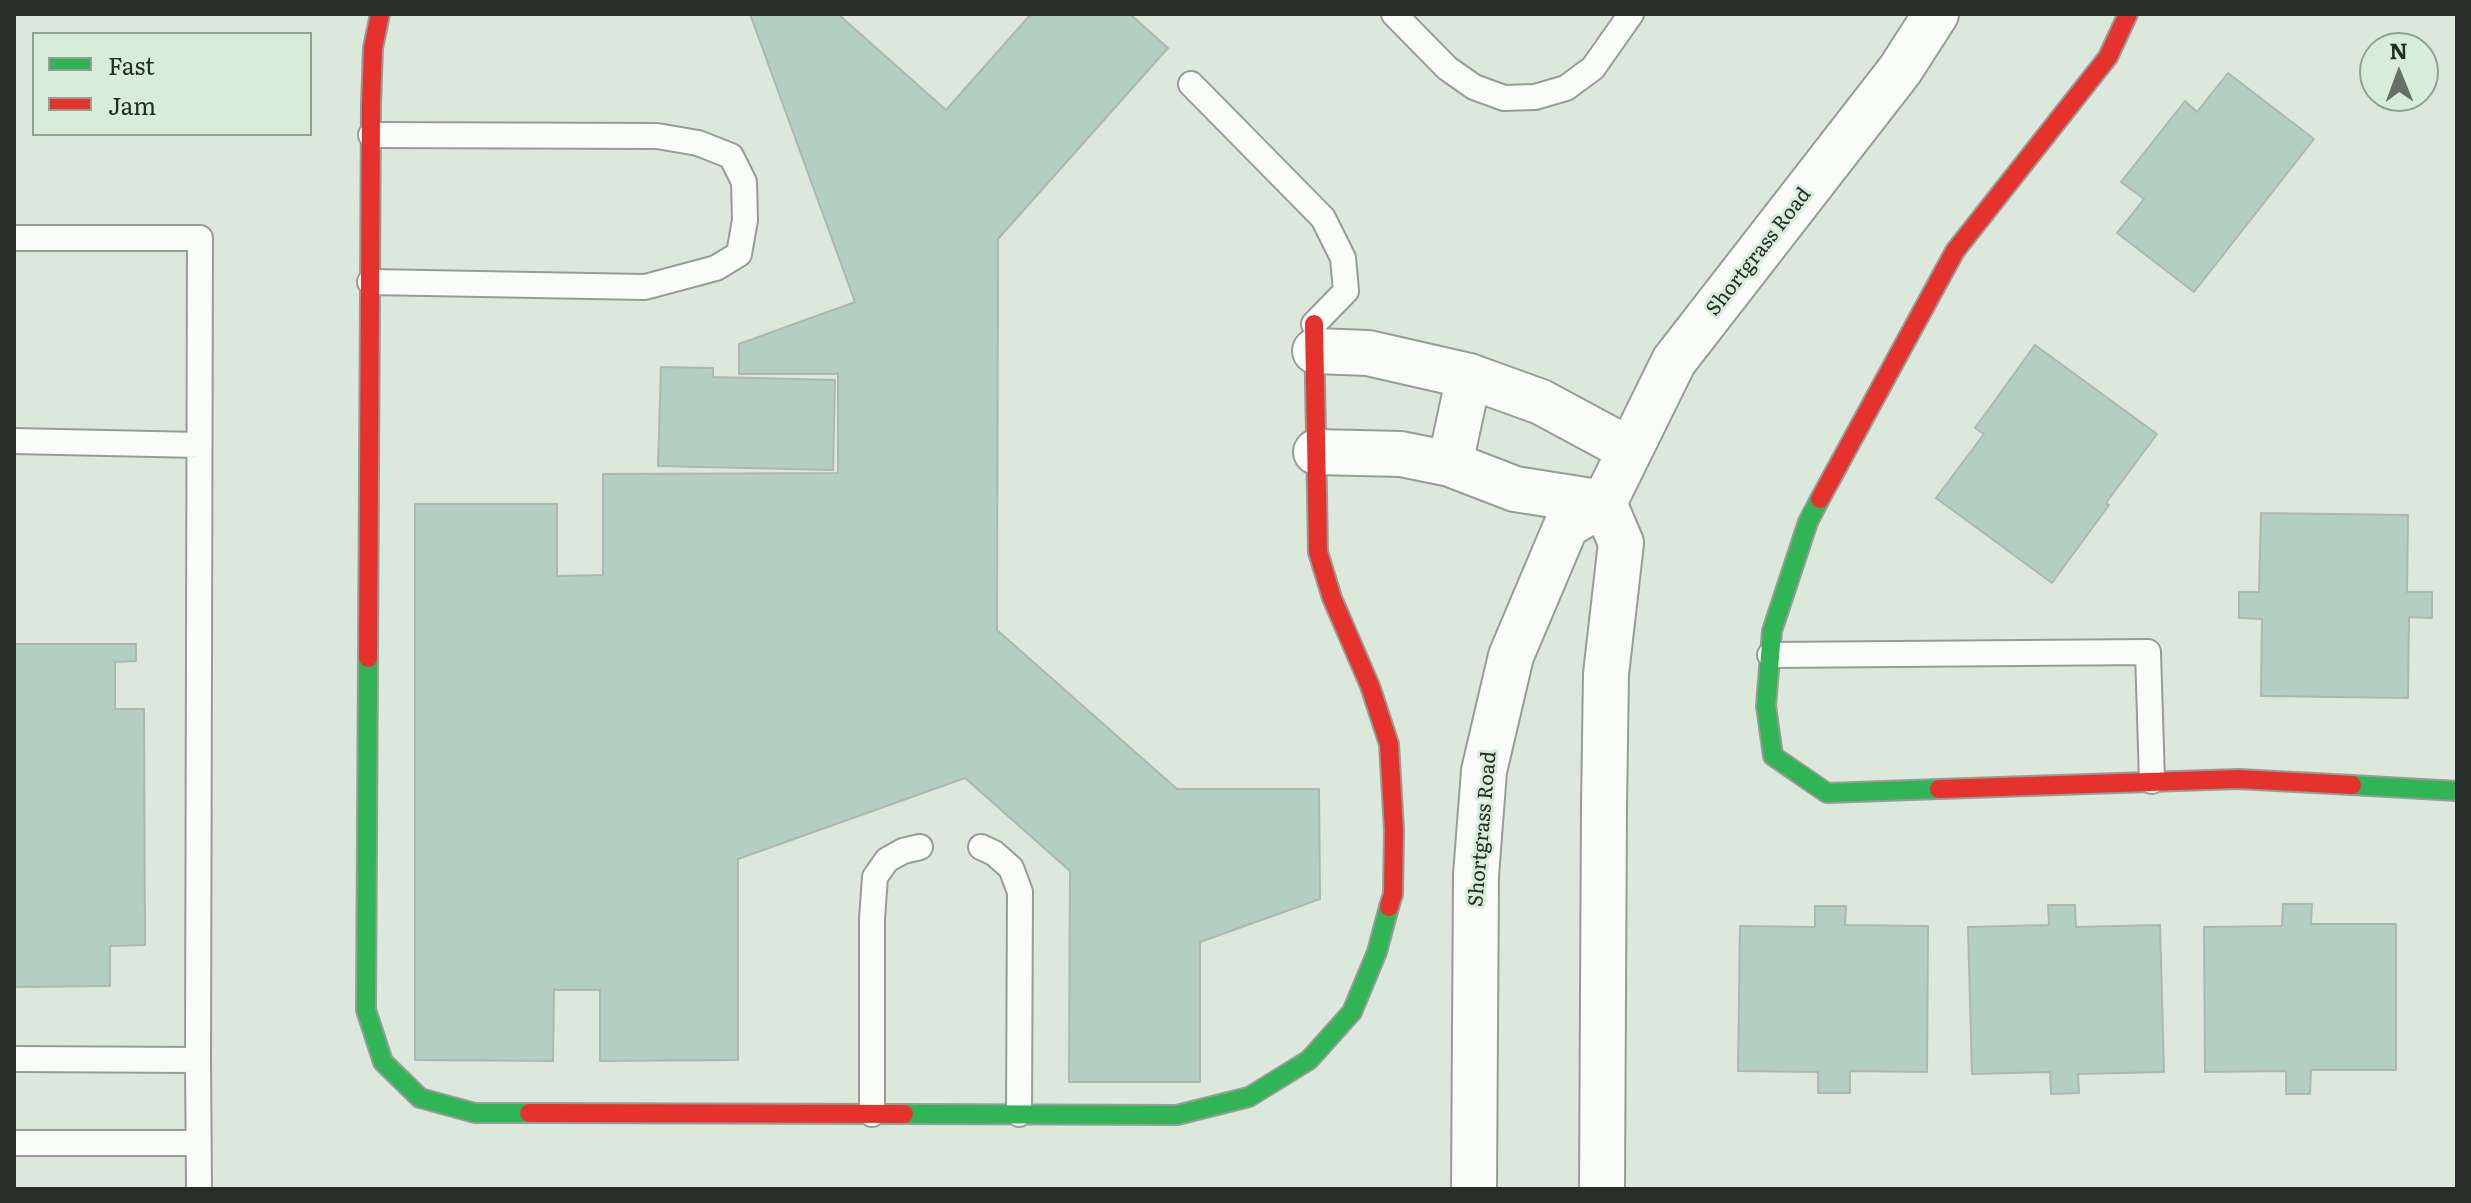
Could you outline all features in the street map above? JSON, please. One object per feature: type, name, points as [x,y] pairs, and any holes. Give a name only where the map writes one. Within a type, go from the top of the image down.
[{"type":"street","points":[[380,14],[373,48],[371,135],[366,1010],[383,1062],[420,1098],[475,1113],[1177,1115],[1249,1097],[1309,1060],[1352,1012],[1377,952],[1393,894],[1394,830],[1389,744],[1370,686],[1332,598],[1318,552],[1314,338],[1469,376],[1541,402],[1630,450]]},
{"type":"street","name":"Shortgrass Road","points":[[1474,1189],[1476,875],[1484,771],[1511,656],[1566,526],[1604,503],[1674,361],[1900,70],[1936,14]]},
{"type":"street","points":[[2128,14],[2108,57],[1955,251],[1808,522],[1772,631],[1766,706],[1773,756],[1827,793],[2238,779],[2457,791]]},
{"type":"street","points":[[1450,464],[1469,376]]},
{"type":"street","points":[[1316,452],[1401,454],[1450,464],[1515,489],[1604,503],[1621,543],[1606,674],[1602,1189]]},
{"type":"lane","points":[[1394,14],[1447,68],[1474,87],[1504,98],[1535,97],[1566,88],[1593,68],[1631,14]]},
{"type":"lane","points":[[1191,84],[1323,218],[1343,258],[1346,291],[1314,338]]},
{"type":"lane","points":[[370,282],[645,287],[716,268],[739,254],[745,220],[744,182],[731,156],[698,143],[657,136],[371,135]]},
{"type":"lane","points":[[14,238],[200,238],[199,1189]]},
{"type":"lane","points":[[14,441],[199,445]]},
{"type":"lane","points":[[1770,655],[2148,652],[2152,781]]},
{"type":"lane","points":[[872,1114],[872,919],[875,877],[887,860],[903,851],[920,847]]},
{"type":"lane","points":[[981,847],[994,853],[1011,868],[1020,892],[1019,1114]]},
{"type":"lane","points":[[14,1059],[198,1060]]},
{"type":"lane","points":[[14,1143],[198,1143]]},
{"type":"building","points":[[750,14],[838,14],[946,110],[1031,14],[1130,14],[1168,48],[998,239],[997,630],[1177,789],[1319,789],[1320,899],[1200,942],[1200,1082],[1069,1082],[1070,871],[965,778],[738,859],[738,1060],[600,1061],[600,990],[554,990],[553,1061],[415,1060],[415,504],[557,504],[557,576],[603,575],[603,474],[838,473],[838,374],[739,374],[739,344],[855,302]]},
{"type":"building","points":[[2228,73],[2314,139],[2194,292],[2117,233],[2144,199],[2121,182],[2185,101],[2197,112]]},
{"type":"building","points":[[2035,345],[2157,434],[2052,583],[1936,498],[1984,434],[1975,428]]},
{"type":"building","points":[[661,367],[713,368],[713,377],[835,380],[833,470],[658,466]]},
{"type":"building","points":[[2261,513],[2408,515],[2407,592],[2432,592],[2432,618],[2409,617],[2408,698],[2261,696],[2262,619],[2239,618],[2239,592],[2259,592]]},
{"type":"building","points":[[14,644],[136,644],[136,661],[115,662],[115,709],[144,709],[145,945],[110,946],[110,986],[14,987]]},
{"type":"building","points":[[2283,904],[2312,904],[2311,924],[2396,924],[2396,1070],[2311,1070],[2310,1094],[2286,1094],[2286,1071],[2205,1072],[2204,927],[2282,926]]},
{"type":"building","points":[[2048,905],[2075,905],[2076,927],[2160,925],[2164,1072],[2078,1074],[2079,1093],[2051,1094],[2050,1072],[1972,1074],[1968,927],[2049,925]]},
{"type":"building","points":[[1815,906],[1846,906],[1845,925],[1928,926],[1927,1072],[1850,1071],[1850,1093],[1818,1093],[1818,1072],[1738,1071],[1740,926],[1815,927]]},
{"type":"traffic: fast","points":[[1820,499],[1808,522],[1772,631],[1766,706],[1773,756],[1827,793],[1939,789]]},
{"type":"traffic: fast","points":[[368,658],[366,1010],[383,1062],[420,1098],[475,1113],[529,1113]]},
{"type":"traffic: fast","points":[[2352,785],[2457,791]]},
{"type":"traffic: fast","points":[[904,1114],[1177,1115],[1249,1097],[1309,1060],[1352,1012],[1377,952],[1389,907]]},
{"type":"traffic: jam","points":[[368,658],[371,104],[373,48],[380,14]]},
{"type":"traffic: jam","points":[[1820,499],[1955,251],[2108,57],[2128,14]]},
{"type":"traffic: jam","points":[[1314,324],[1318,552],[1332,598],[1370,686],[1389,744],[1394,830],[1393,894],[1389,907]]},
{"type":"traffic: jam","points":[[1939,789],[2238,779],[2352,785]]},
{"type":"traffic: jam","points":[[529,1113],[904,1114]]}]
